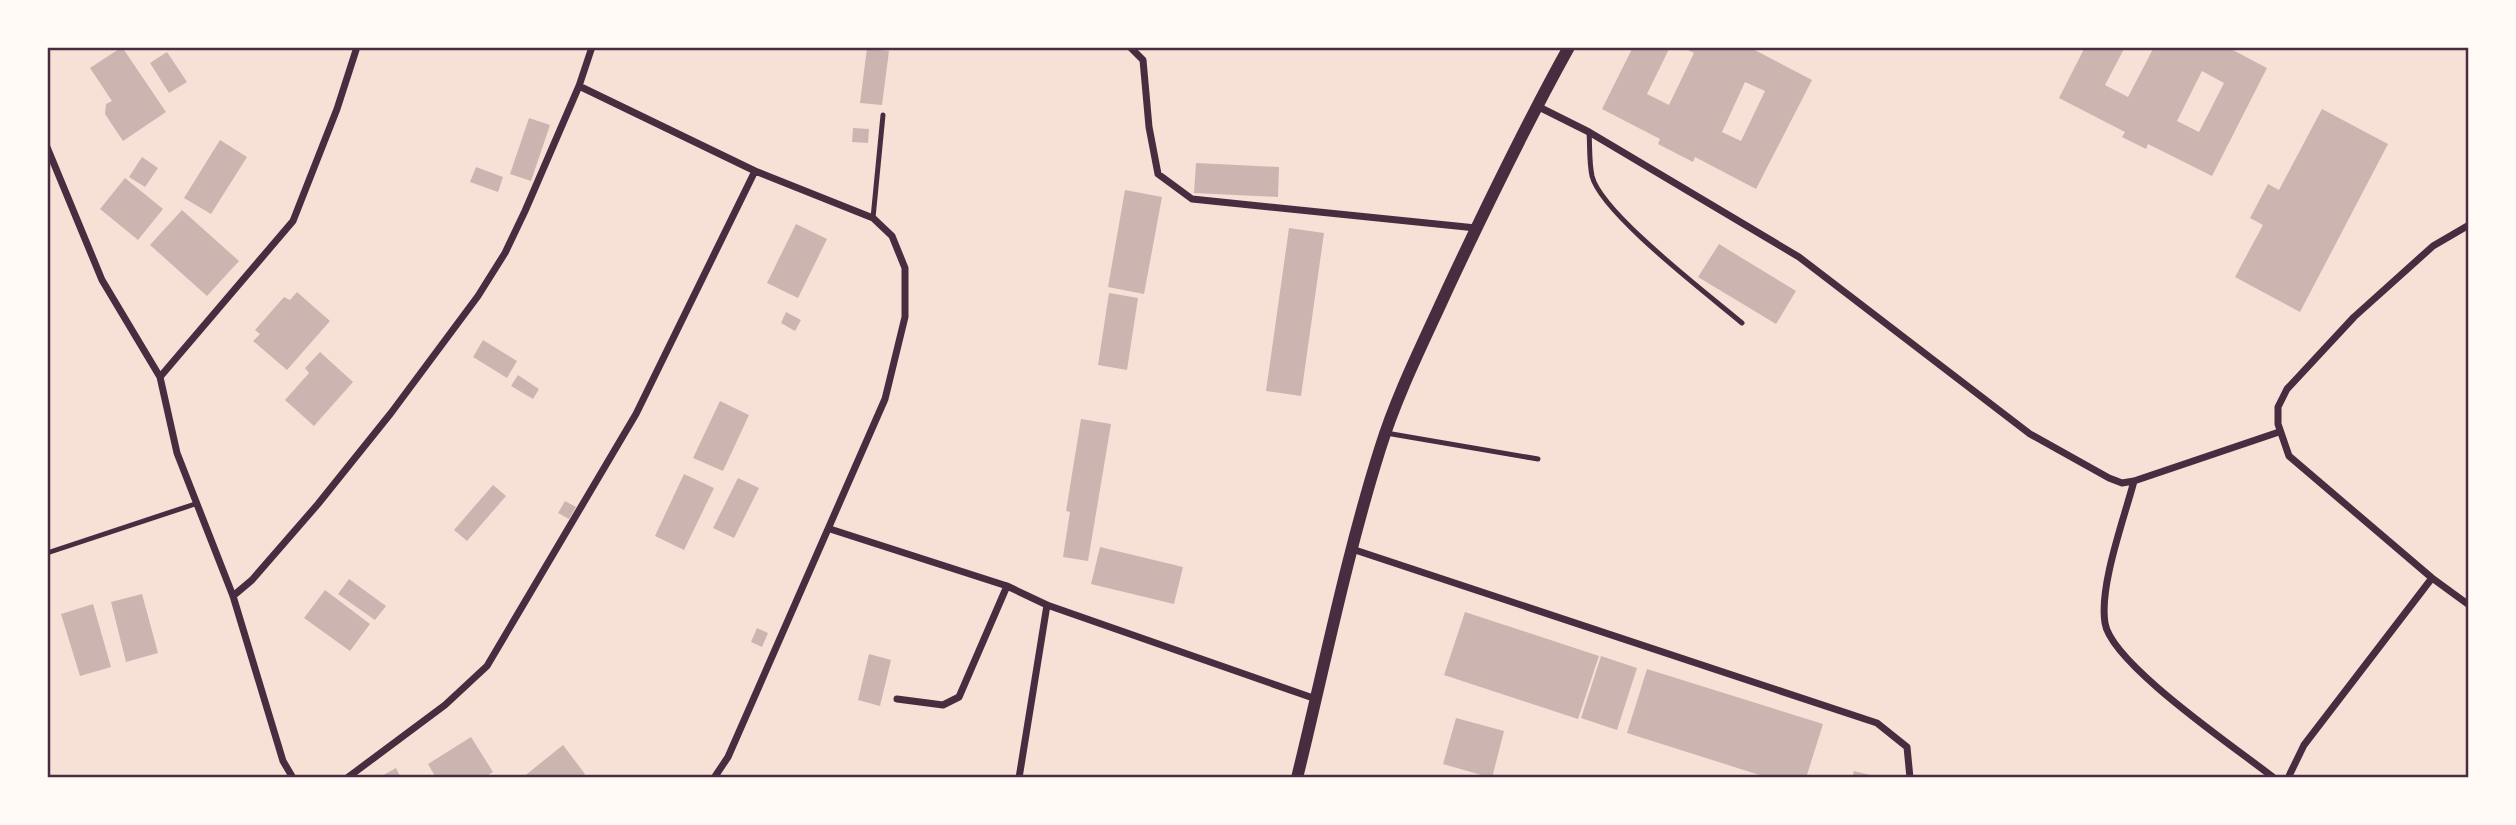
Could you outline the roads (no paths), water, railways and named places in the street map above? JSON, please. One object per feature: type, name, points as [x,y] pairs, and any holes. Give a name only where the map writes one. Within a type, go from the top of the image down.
[{"type":"street","points":[[160,377],[293,221],[337,109],[357,47]]},
{"type":"street","points":[[233,596],[252,580],[318,504],[391,413],[478,296],[505,253],[579,86],[592,47]]},
{"type":"street","points":[[1130,47],[1143,60],[1149,127],[1158,174],[1192,199],[1476,228]]},
{"type":"street","points":[[1297,778],[1352,549],[1386,433],[1408,375],[1476,228],[1536,105],[1569,47]]},
{"type":"street","points":[[579,86],[755,171],[873,218],[892,236],[905,268],[905,317],[885,399],[728,757],[714,778]]},
{"type":"street","points":[[1536,105],[1589,132],[1799,257],[2030,433],[2109,478],[2122,483],[2134,481],[2279,432]]},
{"type":"street","points":[[47,147],[102,280],[160,377],[177,453],[233,596],[283,761],[293,778]]},
{"type":"street","points":[[347,778],[445,705],[487,666],[636,414],[755,171]]},
{"type":"street","points":[[2469,225],[2433,246],[2354,317],[2287,389],[2278,407],[2279,432],[2289,456],[2432,579],[2469,605]]},
{"type":"street","points":[[2134,481],[2104,597],[2105,626],[2121,654],[2171,698],[2274,778]]},
{"type":"street","points":[[830,529],[1007,586],[1047,605],[1316,699]]},
{"type":"street","points":[[1352,549],[1877,723],[1897,736],[1906,747],[1911,766],[1910,778]]},
{"type":"street","points":[[2288,778],[2304,745],[2432,579]]},
{"type":"street","points":[[897,699],[943,705],[959,697],[1007,586]]},
{"type":"street","points":[[1019,778],[1047,605]]},
{"type":"lane","points":[[873,218],[883,115]]},
{"type":"lane","points":[[1589,132],[1592,176],[1598,190],[1639,237],[1742,323]]},
{"type":"lane","points":[[1386,433],[1538,459]]},
{"type":"lane","points":[[47,553],[195,504]]}]
